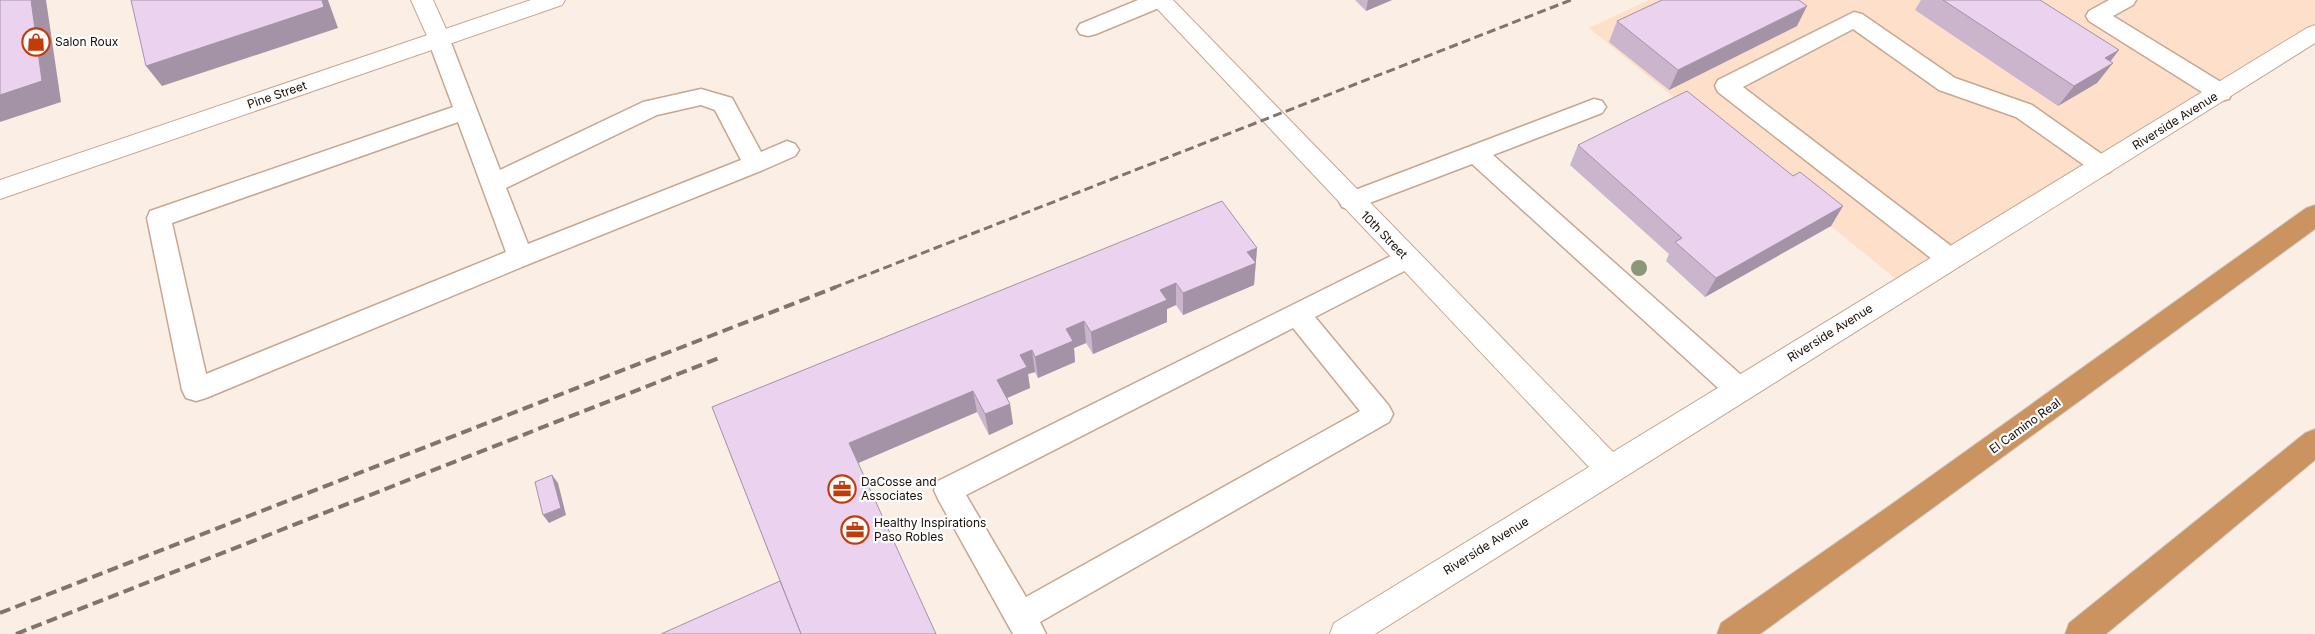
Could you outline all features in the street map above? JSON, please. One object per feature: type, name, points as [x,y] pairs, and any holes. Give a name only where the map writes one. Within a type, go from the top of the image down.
[{"type":"highway","name":"El Camino Real","points":[[1733,634],[1900,516],[2315,215]]},
{"type":"highway","points":[[2081,634],[2315,442]]},
{"type":"street","points":[[422,0],[439,40]]},
{"type":"street","name":"Pine Street","points":[[0,190],[554,0]]},
{"type":"street","name":"10th Street","points":[[1159,0],[1610,469]]},
{"type":"street","name":"Riverside Avenue","points":[[1346,634],[1738,389],[2315,33]]},
{"type":"lane","points":[[1088,29],[1159,0]]},
{"type":"lane","points":[[2126,0],[2097,16],[2220,93]]},
{"type":"lane","points":[[1950,259],[1726,86],[1854,18],[1947,84],[2024,111],[2102,166]]},
{"type":"lane","points":[[439,40],[520,257]]},
{"type":"lane","points":[[493,184],[651,108],[701,97],[724,104],[755,164]]},
{"type":"lane","points":[[1351,201],[1594,107]]},
{"type":"lane","points":[[466,111],[159,218],[196,390],[787,150]]},
{"type":"lane","points":[[1475,153],[1738,389]]},
{"type":"lane","points":[[1297,314],[1379,414],[1025,626],[948,490],[1407,258]]},
{"type":"shaded area","points":[[1649,0],[2315,0],[2315,28],[1898,281],[1589,28]]},
{"type":"building","points":[[0,0],[31,0],[42,81],[0,95]]},
{"type":"building","points":[[131,0],[322,0],[324,7],[146,66]]},
{"type":"building","points":[[1662,0],[1799,0],[1807,6],[1678,70],[1617,21]]},
{"type":"building","points":[[1943,0],[2040,0],[2119,50],[2105,58],[2113,63],[2074,86]]},
{"type":"building","points":[[1687,91],[1793,176],[1800,172],[1843,206],[1716,278],[1675,242],[1682,238],[1578,145]]},
{"type":"building","points":[[1222,201],[1257,248],[1247,252],[1256,263],[1183,293],[1176,283],[1160,290],[1167,300],[1091,332],[1084,321],[1066,329],[1073,341],[1035,357],[1032,350],[1020,355],[1027,367],[997,380],[1010,404],[985,414],[973,391],[849,443],[936,634],[801,634],[712,407]]},
{"type":"building","points":[[552,475],[561,508],[543,515],[535,482]]},
{"type":"building","points":[[780,581],[801,634],[661,634]]},
{"type":"railway","points":[[833,288],[1571,0]]},
{"type":"railway","points":[[0,613],[836,287]]},
{"type":"railway","points":[[16,634],[719,358]]},
{"type":"place","name":"Salon Roux","points":[[36,42]]},
{"type":"place","name":"DaCosse and Associates","points":[[842,489]]},
{"type":"place","name":"Healthy Inspirations Paso Robles","points":[[855,530]]}]
